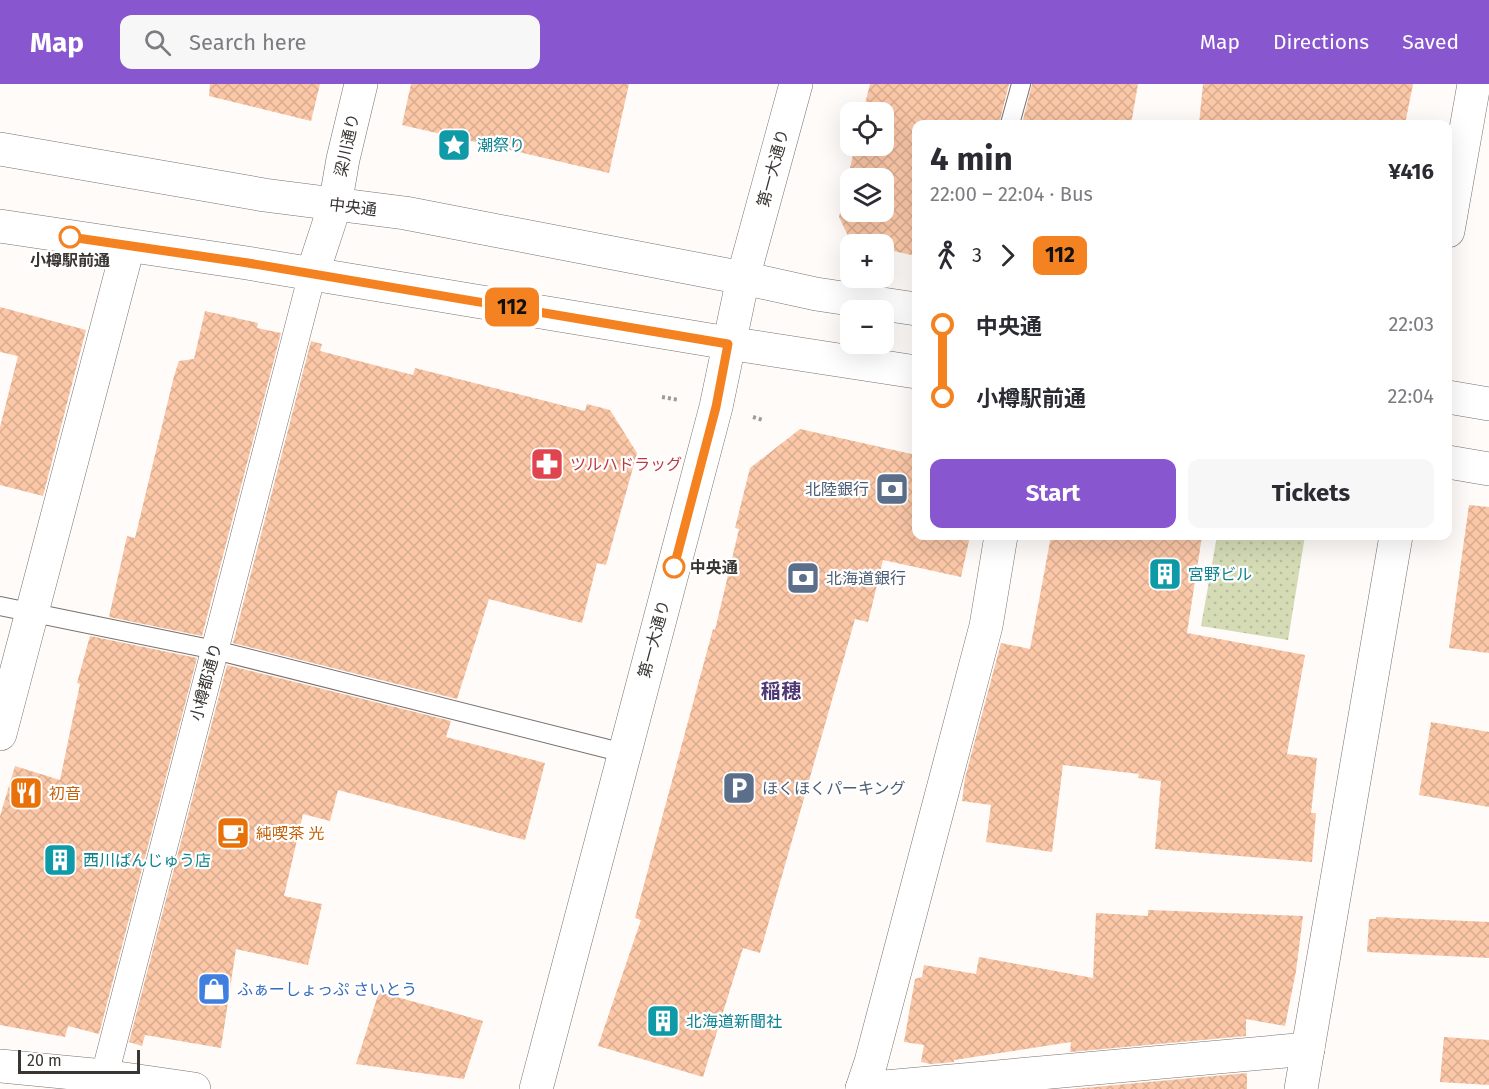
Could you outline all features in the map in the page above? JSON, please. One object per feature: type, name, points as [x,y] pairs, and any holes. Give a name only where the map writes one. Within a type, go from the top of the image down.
[{"type":"street","name":"梁川通り","points":[[312,275],[335,204],[361,84]]},
{"type":"street","name":"第一大通り","points":[[536,1089],[716,407],[743,278],[795,84]]},
{"type":"street","points":[[1452,216],[1478,120],[1474,84]]},
{"type":"street","name":"中央通","points":[[0,149],[264,195],[405,213],[816,294],[912,308]]},
{"type":"street","points":[[0,226],[128,247],[190,254],[728,344],[912,371]]},
{"type":"street","points":[[0,734],[15,610],[128,247]]},
{"type":"street","name":"小樽都通り","points":[[103,1082],[312,275]]},
{"type":"street","points":[[1452,398],[1489,404]]},
{"type":"street","points":[[1452,463],[1489,469]]},
{"type":"street","points":[[1000,540],[986,627],[862,1089],[1308,1049]]},
{"type":"street","points":[[1301,1089],[1395,540]]},
{"type":"street","points":[[0,1066],[103,1082],[194,1089]]},
{"type":"lane","points":[[1011,120],[1021,84]]},
{"type":"lane","points":[[15,610],[215,650],[624,753]]},
{"type":"green space","points":[[1216,540],[1304,540],[1288,640],[1201,626]]},
{"type":"building","points":[[210,84],[320,84],[311,121],[209,96]]},
{"type":"building","points":[[411,84],[629,84],[609,173],[402,125]]},
{"type":"building","points":[[870,84],[1009,84],[1000,120],[912,120],[912,255],[894,251],[894,234],[847,234],[841,222],[894,222],[894,168],[850,168],[853,156],[894,156],[894,102],[866,102]]},
{"type":"building","points":[[1032,84],[1138,84],[1132,120],[1023,120]]},
{"type":"building","points":[[1203,84],[1413,84],[1406,120],[1199,120]]},
{"type":"building","points":[[0,307],[86,330],[43,496],[0,485],[0,427],[18,356],[0,352]]},
{"type":"building","points":[[205,311],[258,323],[257,328],[281,333],[202,636],[109,617],[127,536],[135,538],[174,376],[179,361],[194,359]]},
{"type":"building","points":[[311,341],[322,344],[320,351],[413,375],[415,368],[585,411],[587,404],[610,410],[637,453],[606,565],[597,563],[582,623],[489,599],[457,699],[233,643]]},
{"type":"building","points":[[800,429],[912,454],[912,540],[969,540],[961,577],[883,560],[868,622],[855,619],[760,953],[743,948],[703,1077],[598,1046],[641,920],[635,918],[713,629],[715,630],[739,529],[735,528],[750,468]]},
{"type":"building","points":[[1469,505],[1489,507],[1489,653],[1449,648]]},
{"type":"building","points":[[1050,540],[1201,540],[1187,633],[1305,655],[1287,754],[1317,758],[1311,813],[1316,813],[1312,862],[1155,849],[1161,781],[1138,778],[1139,774],[1063,765],[1052,852],[986,842],[991,805],[962,801],[965,778],[1001,643],[1030,649]]},
{"type":"building","points":[[90,636],[197,658],[99,1034],[68,1026],[65,1037],[0,1025],[0,816],[15,766],[60,780],[80,684],[77,683]]},
{"type":"building","points":[[227,665],[451,721],[446,737],[545,763],[525,840],[338,790],[330,821],[303,814],[284,896],[322,904],[308,965],[236,949],[221,1048],[145,1035],[142,1046],[129,1042]]},
{"type":"building","points":[[1431,722],[1489,732],[1489,807],[1419,795]]},
{"type":"building","points":[[1148,910],[1303,916],[1296,971],[1285,1026],[1246,1019],[1246,1036],[1070,1052],[1071,1042],[931,1064],[921,1062],[924,1045],[904,1042],[915,979],[922,977],[924,965],[976,974],[979,957],[1093,978],[1096,913],[1148,916]]},
{"type":"building","points":[[1376,917],[1489,922],[1489,958],[1367,952],[1369,919],[1376,919]]},
{"type":"building","points":[[379,992],[483,1021],[464,1079],[356,1064]]},
{"type":"building","points":[[1444,1037],[1489,1040],[1489,1085],[1440,1082]]},
{"type":"building","points":[[1247,1073],[1247,1089],[1072,1089]]},
{"type":"bus line","name":"112","points":[[70,237],[385,285],[728,344],[716,407],[674,567]]},
{"type":"place","name":"潮祭り","points":[[454,145]]},
{"type":"place","name":"小樽駅前通","points":[[70,237]]},
{"type":"place","name":"ツルハドラッグ","points":[[547,464]]},
{"type":"place","name":"北陸銀行","points":[[892,489]]},
{"type":"place","name":"中央通","points":[[674,567]]},
{"type":"place","name":"宮野ビル","points":[[1165,574]]},
{"type":"place","name":"北海道銀行","points":[[803,578]]},
{"type":"place","name":"ほくほくパーキング","points":[[739,788]]},
{"type":"place","name":"初音","points":[[26,793]]},
{"type":"place","name":"純喫茶 光","points":[[233,833]]},
{"type":"place","name":"西川ぱんじゅう店","points":[[60,860]]},
{"type":"place","name":"ふぁーしょっぷ さいとう","points":[[214,989]]},
{"type":"place","name":"北海道新聞社","points":[[663,1021]]},
{"type":"district","name":"稲穂","points":[[781,691]]}]
